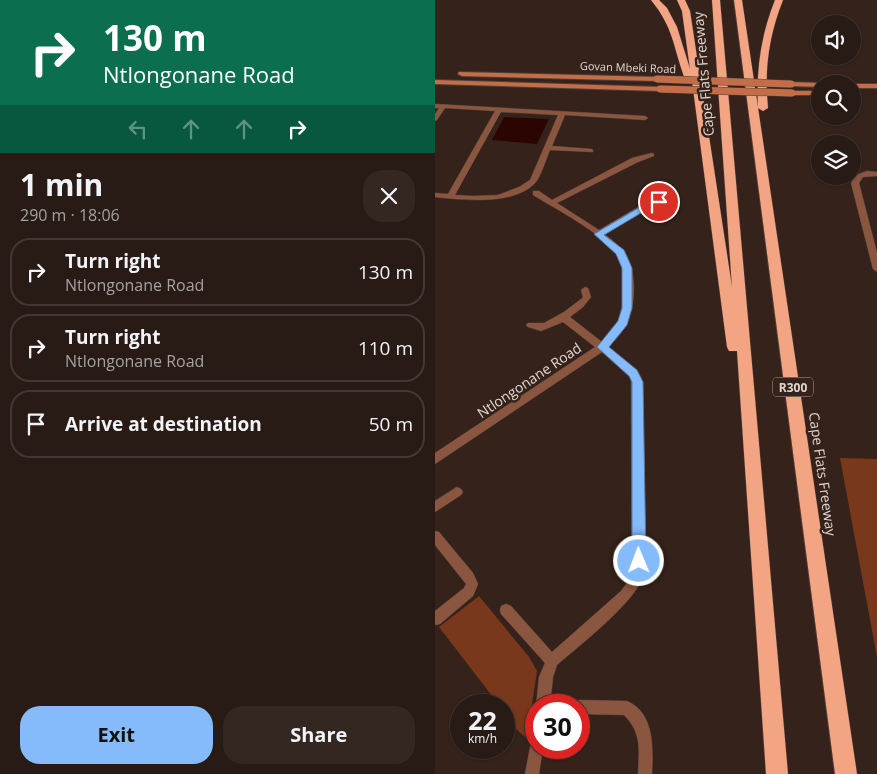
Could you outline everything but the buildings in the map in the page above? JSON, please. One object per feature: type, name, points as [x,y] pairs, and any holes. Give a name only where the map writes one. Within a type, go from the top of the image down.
[{"type":"highway","points":[[655,0],[666,12],[673,24],[686,72],[700,101]]},
{"type":"highway","points":[[681,0],[688,20],[734,350],[748,410]]},
{"type":"highway","name":"Cape Flats Freeway","points":[[716,0],[777,774]]},
{"type":"highway","name":"Cape Flats Freeway","points":[[738,0],[846,774]]},
{"type":"highway","points":[[772,238],[772,178],[762,102],[761,75],[765,45],[772,17],[779,0]]},
{"type":"main road","name":"Govan Mbeki Road","points":[[435,74],[811,85]]},
{"type":"main road","name":"Govan Mbeki Road","points":[[435,82],[811,93]]},
{"type":"main road","points":[[861,86],[877,86]]},
{"type":"main road","points":[[861,94],[877,95]]},
{"type":"street","points":[[435,106],[645,118]]},
{"type":"street","points":[[435,119],[443,107]]},
{"type":"street","points":[[451,196],[499,110]]},
{"type":"street","points":[[435,195],[498,198],[518,191],[533,182],[562,114]]},
{"type":"street","points":[[548,148],[591,150]]},
{"type":"street","points":[[551,203],[635,160],[652,156]]},
{"type":"street","points":[[877,174],[863,174],[855,183],[873,237],[877,268]]},
{"type":"street","name":"Ntlongonane Road","points":[[435,459],[602,347],[623,322],[627,308],[628,286],[625,259],[615,247],[598,234],[536,193]]},
{"type":"street","points":[[598,234],[643,208],[659,202]]},
{"type":"street","points":[[531,325],[543,327],[563,317],[584,303],[587,297],[585,290]]},
{"type":"street","points":[[544,694],[546,677],[552,661],[625,595],[637,580],[639,573],[637,382],[633,373],[563,317]]},
{"type":"street","points":[[435,507],[457,492]]},
{"type":"street","points":[[435,536],[472,584],[469,592],[435,619]]},
{"type":"street","points":[[506,610],[552,661]]},
{"type":"street","points":[[590,707],[627,708],[635,714],[644,729],[646,744],[645,774]]},
{"type":"street","points":[[532,774],[534,759]]},
{"type":"shaded area","points":[[504,117],[549,119],[537,144],[492,140]]},
{"type":"shaded area","points":[[840,458],[877,459],[877,657]]},
{"type":"shaded area","points":[[479,596],[529,657],[537,671],[534,694],[525,694],[525,736],[515,727],[515,694],[491,694],[439,627]]},
{"type":"route","points":[[639,561],[637,378],[602,347],[616,333],[623,322],[627,308],[627,268],[621,252],[598,234],[643,208],[659,202]]}]
